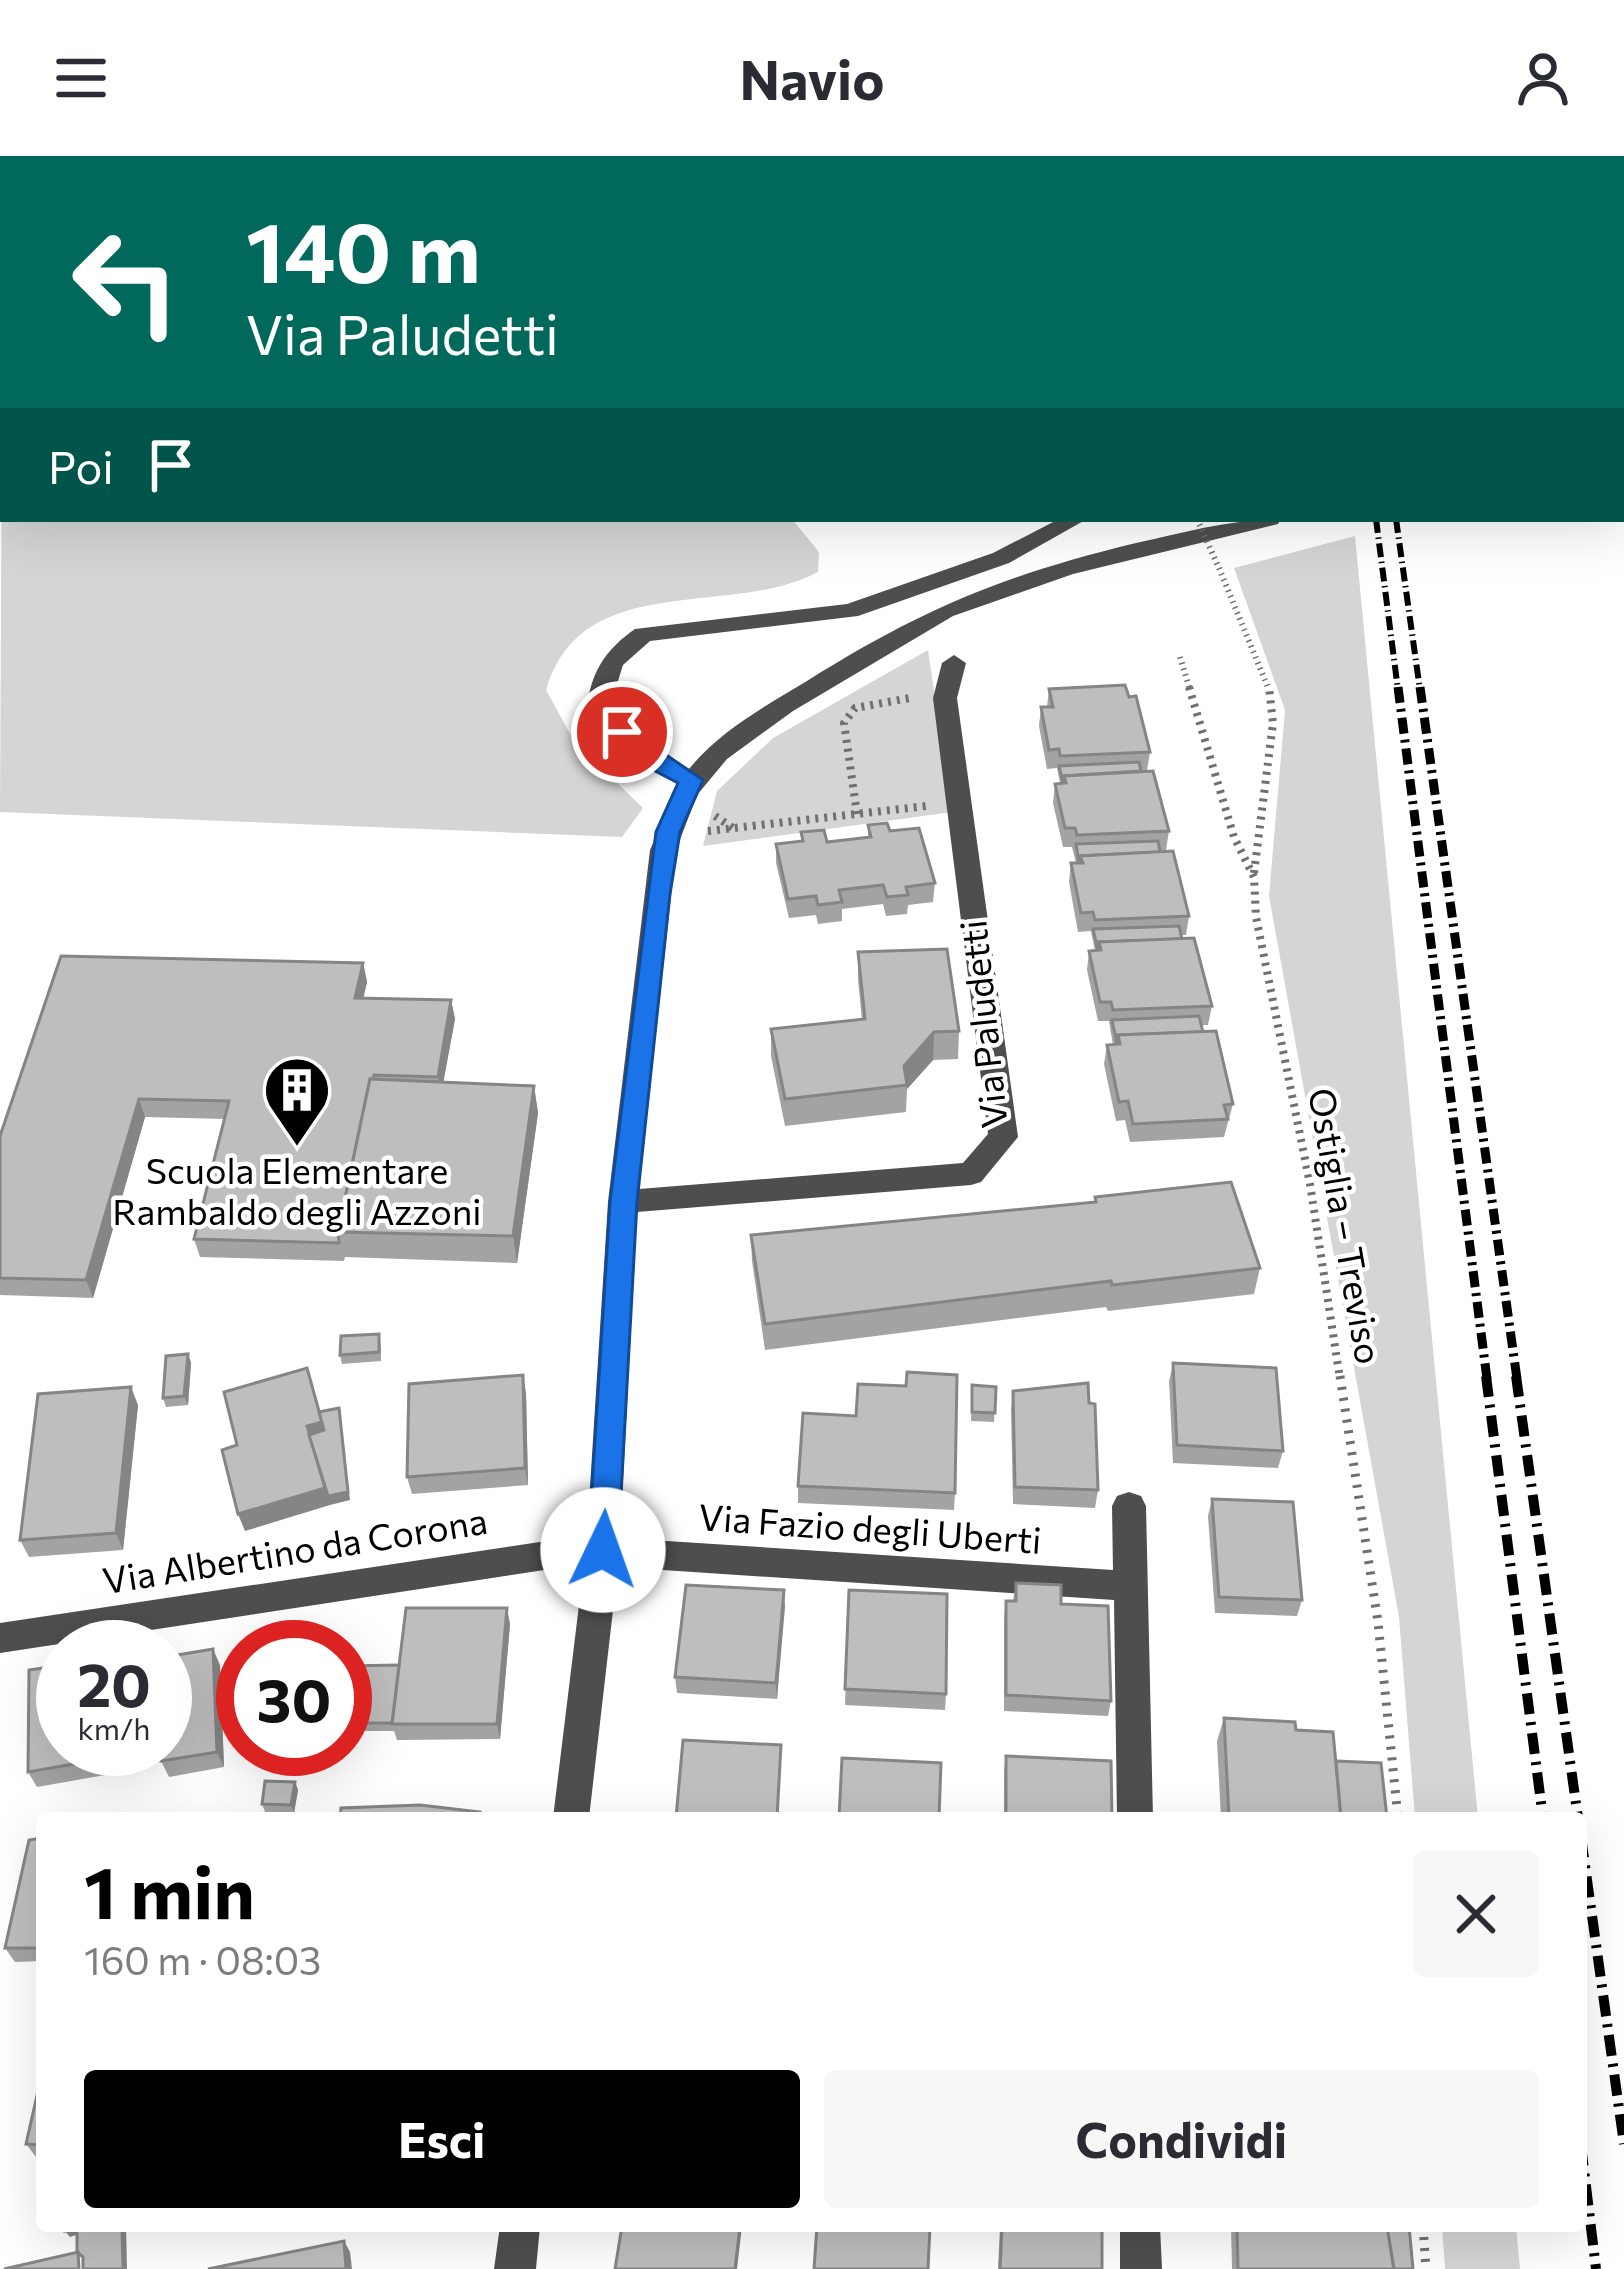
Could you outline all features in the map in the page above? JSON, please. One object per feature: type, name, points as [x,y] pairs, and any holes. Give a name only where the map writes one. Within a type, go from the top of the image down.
[{"type":"street","points":[[691,780],[648,757],[600,701],[603,671],[617,652],[643,634],[850,611],[1001,558],[1070,522]]},
{"type":"street","points":[[572,1812],[603,1550],[623,1202],[663,850],[677,805],[691,780],[735,735],[945,610],[1102,558],[1257,522]]},
{"type":"street","name":"Via Paludetti","points":[[623,1202],[971,1174],[1003,1136],[945,698],[954,663]]},
{"type":"street","points":[[1129,1506],[1136,1812]]},
{"type":"street","name":"Via Fazio degli Uberti","points":[[603,1550],[1132,1586]]},
{"type":"street","name":"Via Albertino da Corona","points":[[0,1637],[538,1552],[603,1550]]},
{"type":"street","points":[[514,2269],[519,2232]]},
{"type":"street","points":[[1140,2232],[1141,2269]]},
{"type":"path","points":[[1198,522],[1269,688],[1273,723],[1254,877]]},
{"type":"path","name":"Ostiglia – Treviso","points":[[1180,657],[1234,838],[1254,877],[1256,917],[1310,1184],[1378,1622],[1396,1812]]},
{"type":"path","points":[[856,814],[844,723],[855,708],[902,698],[945,698]]},
{"type":"path","points":[[701,833],[958,803]]},
{"type":"path","points":[[1423,2232],[1426,2269]]},
{"type":"shaded area","points":[[1,522],[794,522],[819,552],[818,572],[783,586],[625,611],[591,627],[564,652],[546,690],[574,741],[643,808],[622,837],[0,812]]},
{"type":"shaded area","points":[[1355,536],[1477,1812],[1415,1812],[1399,1617],[1269,896],[1285,710],[1234,568]]},
{"type":"shaded area","points":[[928,650],[952,812],[703,846],[717,791],[773,738]]},
{"type":"shaded area","points":[[1442,2232],[1517,2232],[1520,2269],[1445,2269]]},
{"type":"building","points":[[1125,685],[1129,697],[1136,696],[1150,752],[1060,756],[1059,749],[1049,750],[1041,707],[1053,707],[1049,689]]},
{"type":"building","points":[[1139,762],[1141,771],[1064,776],[1063,783],[1059,766]]},
{"type":"building","points":[[1153,771],[1169,831],[1077,835],[1075,828],[1065,828],[1055,784],[1066,783],[1064,776]]},
{"type":"building","points":[[887,823],[890,831],[919,828],[935,883],[906,887],[908,895],[887,897],[883,885],[839,890],[842,902],[818,905],[816,896],[788,899],[776,844],[803,841],[801,832],[824,830],[827,842],[871,837],[868,825]]},
{"type":"building","points":[[1158,841],[1160,852],[1080,856],[1079,863],[1076,844]]},
{"type":"building","points":[[1173,851],[1189,916],[1095,920],[1093,912],[1081,913],[1071,863],[1083,863],[1080,856]]},
{"type":"building","points":[[1179,926],[1182,939],[1099,942],[1098,951],[1093,929]]},
{"type":"building","points":[[1194,938],[1212,1006],[1113,1010],[1111,1002],[1100,1002],[1089,951],[1101,950],[1099,942]]},
{"type":"building","points":[[947,949],[959,1031],[934,1032],[904,1066],[907,1085],[785,1099],[771,1029],[865,1019],[858,952]]},
{"type":"building","name":"Scuola Elementare Rambaldo degli Azzoni","points":[[61,956],[363,963],[355,998],[451,1000],[438,1077],[374,1075],[370,1079],[339,1243],[194,1239],[229,1101],[139,1099],[86,1280],[0,1278],[0,1136]]},
{"type":"building","points":[[1199,1016],[1203,1032],[1118,1035],[1117,1044],[1112,1020]]},
{"type":"building","points":[[1216,1031],[1233,1104],[1224,1105],[1228,1119],[1133,1124],[1128,1101],[1119,1102],[1107,1045],[1120,1044],[1118,1035]]},
{"type":"building","points":[[370,1079],[534,1086],[513,1236],[338,1232]]},
{"type":"building","points":[[1231,1182],[1260,1268],[1112,1285],[1111,1281],[765,1324],[751,1235],[1096,1202],[1095,1197]]},
{"type":"building","points":[[379,1334],[379,1352],[340,1355],[341,1336]]},
{"type":"building","points":[[188,1354],[184,1396],[163,1398],[166,1356]]},
{"type":"building","points":[[1173,1363],[1276,1368],[1283,1451],[1177,1445]]},
{"type":"building","points":[[307,1368],[322,1422],[307,1426],[325,1488],[238,1514],[222,1450],[237,1445],[224,1392]]},
{"type":"building","points":[[907,1372],[957,1375],[955,1493],[798,1486],[803,1413],[856,1416],[858,1384],[906,1386]]},
{"type":"building","points":[[523,1375],[525,1468],[407,1477],[409,1384]]},
{"type":"building","points":[[1088,1383],[1089,1403],[1095,1404],[1098,1490],[1015,1487],[1013,1391]]},
{"type":"building","points":[[972,1385],[996,1387],[995,1413],[972,1412]]},
{"type":"building","points":[[131,1387],[116,1533],[20,1540],[38,1394]]},
{"type":"building","points":[[339,1408],[348,1492],[328,1496],[309,1435],[324,1430],[319,1412]]},
{"type":"building","points":[[1212,1499],[1293,1502],[1302,1600],[1219,1597]]},
{"type":"building","points":[[1016,1583],[1061,1585],[1061,1604],[1108,1606],[1111,1701],[1006,1695],[1006,1601],[1016,1601]]},
{"type":"building","points":[[686,1585],[784,1590],[776,1683],[675,1677]]},
{"type":"building","points":[[849,1590],[947,1594],[946,1694],[845,1689]]},
{"type":"building","points":[[406,1608],[507,1608],[497,1724],[392,1724]]},
{"type":"building","points":[[213,1649],[216,1752],[192,1756],[192,1652]]},
{"type":"building","points":[[399,1665],[392,1723],[372,1723],[372,1666]]},
{"type":"building","points":[[36,1669],[36,1771],[28,1772],[29,1670]]},
{"type":"building","points":[[1224,1718],[1295,1722],[1296,1730],[1333,1732],[1340,1812],[1229,1812]]},
{"type":"building","points":[[683,1740],[781,1745],[777,1812],[677,1812]]},
{"type":"building","points":[[1006,1756],[1111,1761],[1112,1812],[1006,1812]]},
{"type":"building","points":[[842,1758],[941,1763],[939,1812],[839,1812]]},
{"type":"building","points":[[1336,1761],[1381,1763],[1386,1812],[1340,1812]]},
{"type":"building","points":[[265,1781],[295,1782],[291,1805],[262,1804]]},
{"type":"building","points":[[420,1805],[480,1812],[341,1812],[341,1808]]},
{"type":"building","points":[[36,1839],[36,1948],[5,1948],[29,1840]]},
{"type":"building","points":[[36,2100],[36,2145],[26,2144]]},
{"type":"building","points":[[77,2232],[122,2232],[123,2269],[83,2269],[83,2257],[77,2252]]},
{"type":"building","points":[[621,2232],[739,2232],[735,2269],[615,2269]]},
{"type":"building","points":[[817,2232],[930,2232],[928,2269],[814,2269]]},
{"type":"building","points":[[1002,2232],[1102,2232],[1102,2269],[1000,2269]]},
{"type":"building","points":[[1237,2232],[1388,2232],[1394,2269],[1238,2269]]},
{"type":"building","points":[[1388,2232],[1410,2232],[1413,2269],[1394,2269]]},
{"type":"building","points":[[344,2241],[346,2269],[208,2269]]},
{"type":"building","points":[[78,2252],[79,2269],[4,2269]]},
{"type":"railway","points":[[1376,522],[1398,690]]},
{"type":"railway","points":[[1396,522],[1420,690]]},
{"type":"railway","points":[[1398,687],[1487,1379]]},
{"type":"railway","points":[[1420,687],[1517,1379]]},
{"type":"railway","points":[[1486,1376],[1542,1812]]},
{"type":"railway","points":[[1516,1376],[1577,1812]]},
{"type":"railway","points":[[1587,1880],[1624,2144]]},
{"type":"railway","points":[[1587,2195],[1596,2269]]},
{"type":"place","name":"Scuola Elementare Rambaldo degli Azzoni","points":[[297,1149]]},
{"type":"route","points":[[603,1550],[623,1202],[663,850],[677,805],[691,780],[648,757],[622,732]]}]
